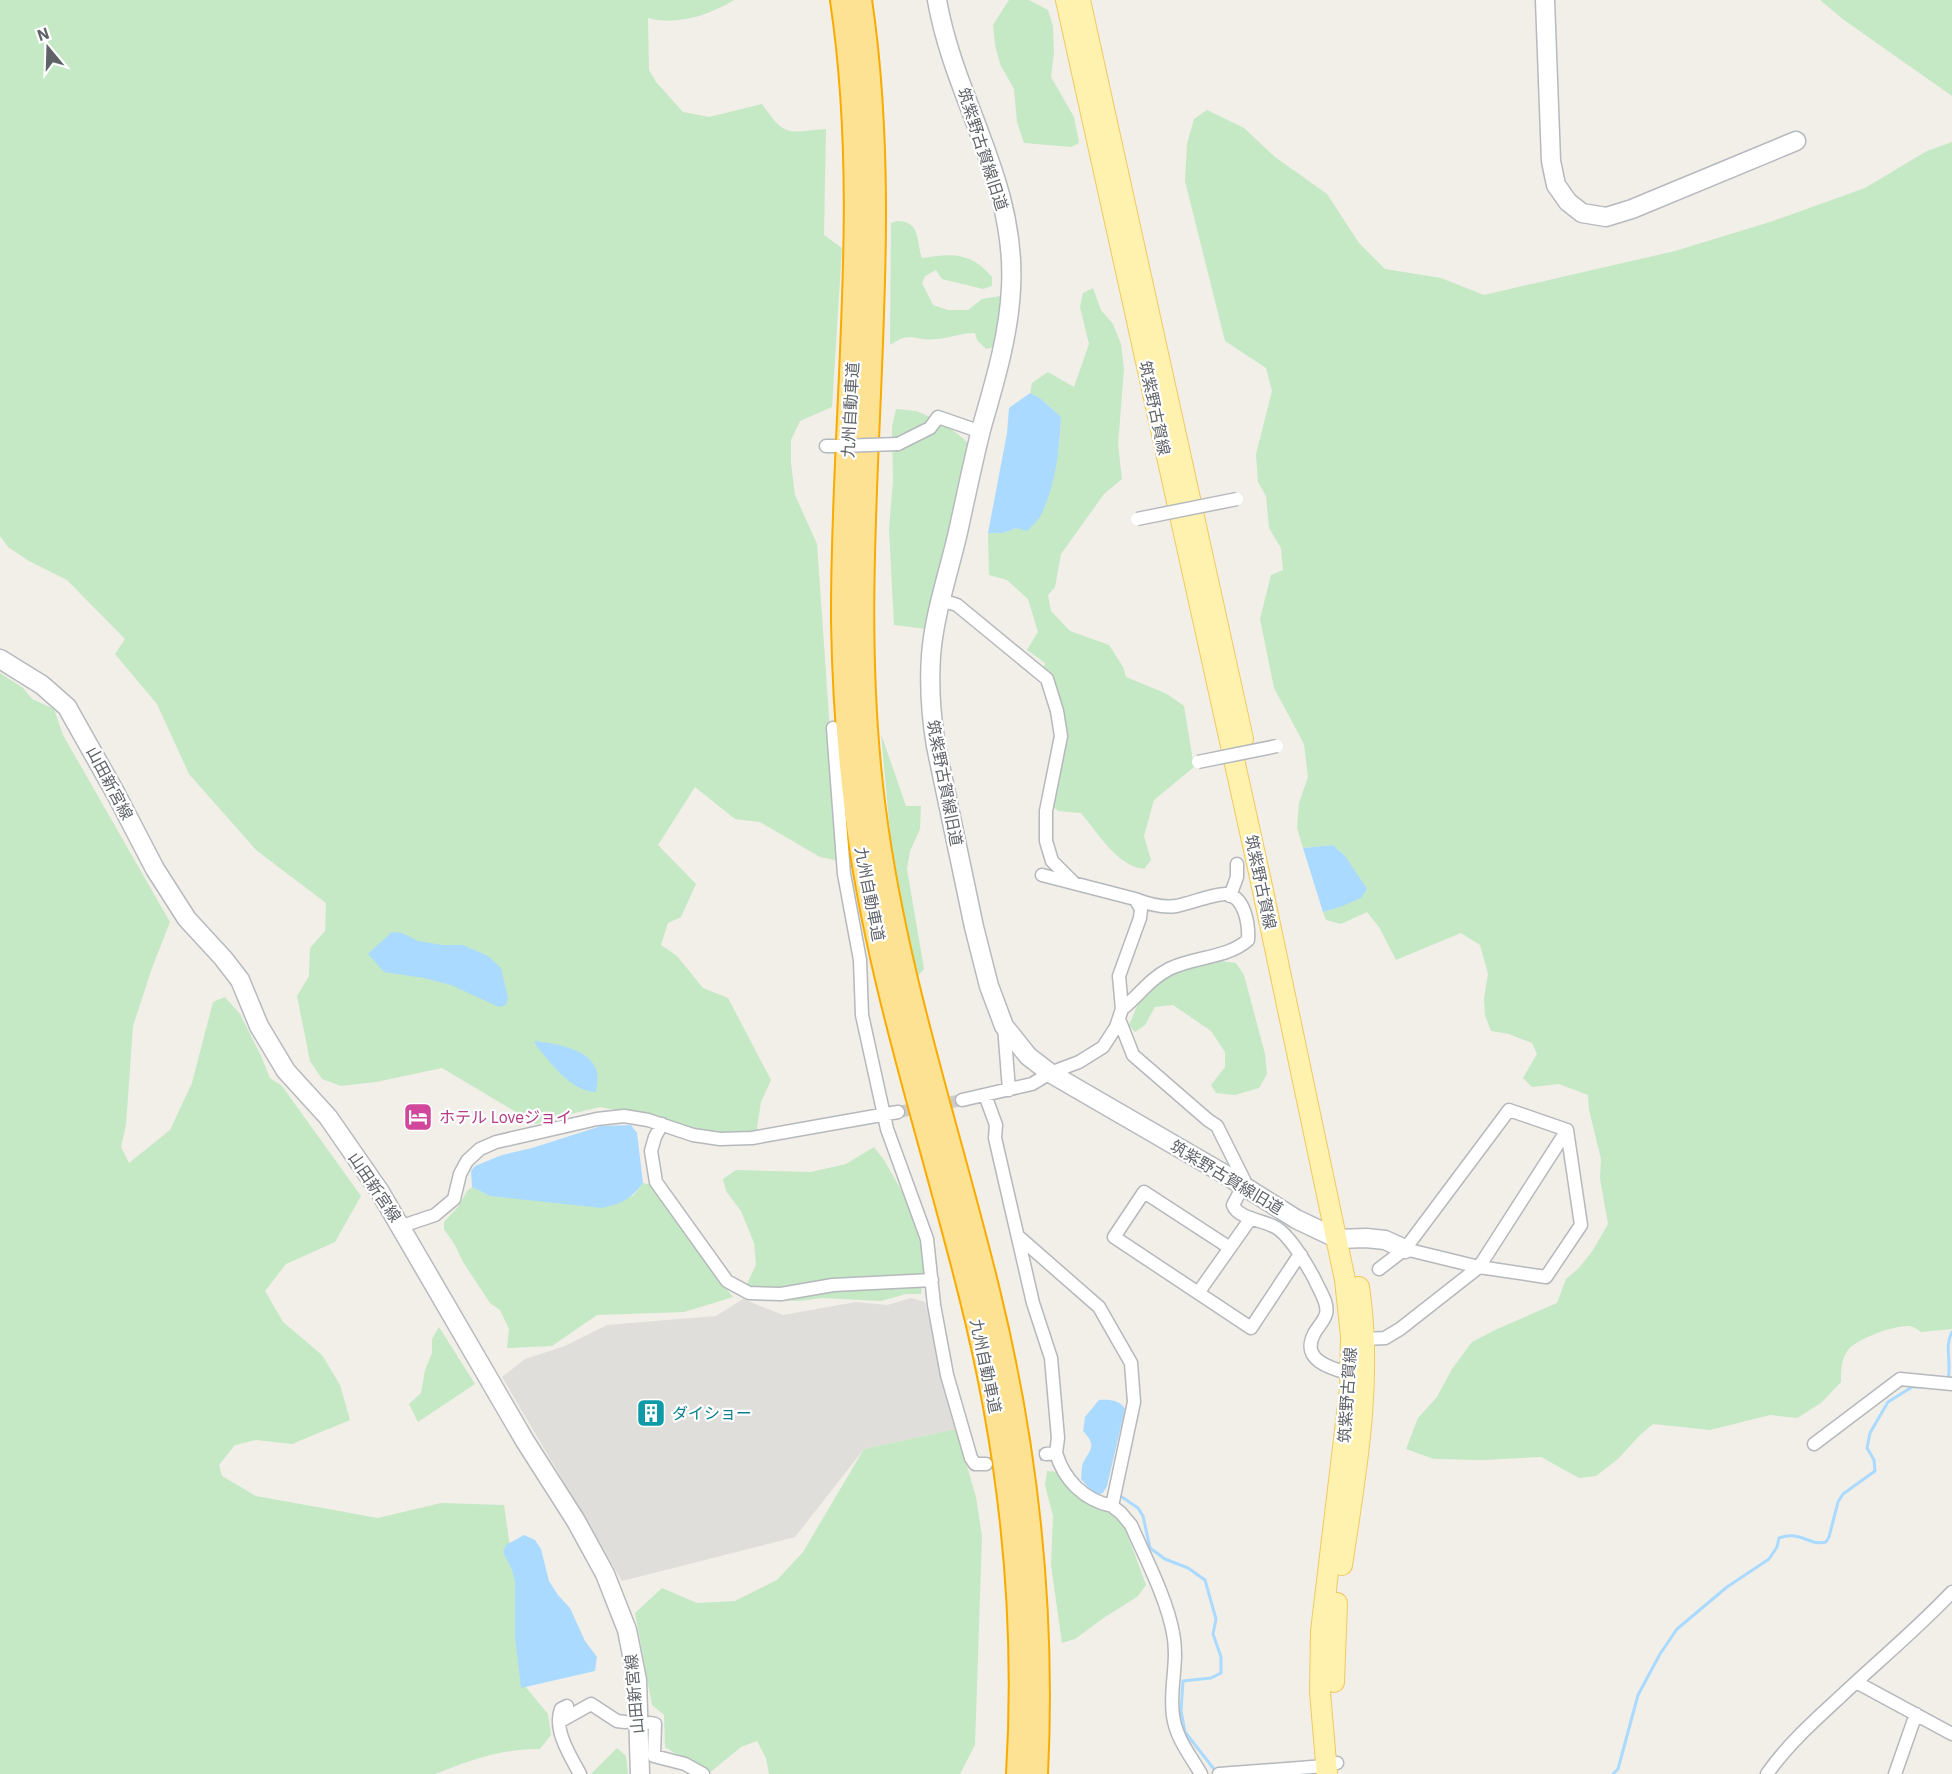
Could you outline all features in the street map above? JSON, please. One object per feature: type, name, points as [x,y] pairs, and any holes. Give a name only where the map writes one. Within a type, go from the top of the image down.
[{"type":"highway","name":"九州自動車道","points":[[842,0],[854,106],[856,160],[856,282],[843,621],[847,719],[863,862],[876,930],[893,1005],[970,1292],[1003,1449],[1013,1524],[1018,1600],[1021,1678],[1018,1774]]},
{"type":"highway","name":"九州自動車道","points":[[860,0],[871,94],[874,156],[874,296],[862,544],[861,632],[864,705],[873,807],[888,899],[904,976],[988,1292],[1019,1443],[1036,1597],[1038,1682],[1036,1774]]},
{"type":"main road","name":"筑紫野古賀線","points":[[1066,0],[1262,888],[1344,1238],[1360,1294],[1364,1339],[1364,1389],[1359,1444],[1336,1607],[1332,1769]]},
{"type":"main road","name":"筑紫野古賀線","points":[[1080,0],[1270,865],[1344,1238],[1345,1280],[1351,1336],[1351,1374],[1321,1631],[1320,1692],[1332,1769]]},
{"type":"street","name":"筑紫野古賀線旧道","points":[[937,0],[949,52],[1002,196],[1010,254],[1011,288],[1004,338],[941,600],[931,655],[931,718],[974,927],[989,986],[1004,1026],[1028,1056],[1050,1073],[1296,1219],[1344,1238]]},
{"type":"street","points":[[1545,0],[1551,161],[1556,185],[1568,202],[1582,213],[1606,217],[1632,209],[1796,141]]},
{"type":"street","points":[[832,446],[898,444],[930,428],[938,417],[981,432]]},
{"type":"street","points":[[1137,519],[1237,499]]},
{"type":"street","points":[[941,600],[957,605],[1047,679],[1057,711],[1061,736],[1046,811],[1046,841],[1052,861],[1074,883]]},
{"type":"street","name":"山田新宮線","points":[[0,659],[42,686],[67,707],[106,775],[155,869],[187,919],[224,958],[240,980],[259,1026],[286,1071],[328,1117],[402,1226],[519,1431],[576,1521],[605,1574],[627,1630],[637,1680],[640,1774]]},
{"type":"street","points":[[833,729],[844,874],[860,960],[862,1015],[870,1056],[887,1129],[927,1239],[934,1305],[946,1376],[971,1458],[975,1464],[986,1464]]},
{"type":"street","points":[[1198,762],[1277,746]]},
{"type":"street","points":[[1230,896],[1237,878],[1237,864]]},
{"type":"street","points":[[962,1100],[1032,1084],[1050,1073],[1079,1062],[1102,1047],[1116,1026],[1120,1014],[1149,981],[1191,960],[1231,951],[1248,940],[1249,929],[1242,906],[1235,898],[1226,894],[1174,906],[1151,905],[1042,875]]},
{"type":"street","points":[[1135,899],[1141,909],[1140,918],[1119,976],[1120,1014],[1133,1055],[1217,1126],[1244,1180],[1233,1205],[1235,1210],[1276,1227],[1301,1255],[1326,1304],[1326,1315],[1312,1337],[1311,1348],[1315,1358],[1332,1369],[1351,1374]]},
{"type":"street","points":[[1004,1026],[1009,1090]]},
{"type":"street","points":[[985,1095],[996,1125],[995,1138],[1033,1303],[1051,1358],[1058,1438],[1051,1454],[1077,1489],[1097,1503],[1112,1506],[1131,1526],[1169,1615],[1176,1657],[1174,1723],[1179,1739],[1201,1774]]},
{"type":"street","points":[[1379,1269],[1405,1249],[1509,1110],[1567,1130]]},
{"type":"street","points":[[402,1226],[435,1215],[454,1199],[460,1174],[467,1161],[480,1149],[496,1142],[597,1119],[624,1116],[663,1124],[693,1135],[720,1139],[752,1138],[898,1112]]},
{"type":"street","points":[[663,1124],[655,1137],[651,1151],[656,1182],[727,1281],[749,1293],[781,1294],[833,1285],[932,1280]]},
{"type":"street","points":[[1344,1238],[1384,1240],[1405,1249],[1479,1267],[1546,1277],[1581,1225],[1567,1130]]},
{"type":"street","points":[[1364,1339],[1385,1338],[1400,1329],[1479,1267],[1567,1130]]},
{"type":"street","points":[[1230,1248],[1144,1192],[1114,1237],[1251,1328],[1301,1255]]},
{"type":"street","points":[[1198,1293],[1251,1218]]},
{"type":"street","points":[[1019,1237],[1098,1307],[1131,1363],[1134,1402],[1112,1506]]},
{"type":"street","points":[[1814,1444],[1900,1379],[1944,1383]]},
{"type":"street","points":[[1767,1774],[1781,1754],[1952,1592]]},
{"type":"street","points":[[1856,1682],[1952,1734]]},
{"type":"street","points":[[559,1722],[591,1704],[617,1721],[626,1722]]},
{"type":"street","points":[[567,1706],[561,1709],[559,1722],[571,1758],[580,1774]]},
{"type":"street","points":[[1895,1774],[1916,1714]]},
{"type":"street","points":[[650,1723],[655,1724],[654,1756],[685,1764],[704,1774]]},
{"type":"street","points":[[1219,1774],[1332,1769]]},
{"type":"shaded area","points":[[911,1298],[925,1302],[956,1429],[864,1449],[795,1537],[622,1581],[502,1377],[525,1359],[565,1346],[607,1325],[716,1316],[743,1299],[783,1315],[856,1302],[887,1305]]},
{"type":"green space","points":[[0,0],[734,0],[692,18],[670,21],[648,18],[649,70],[656,82],[683,112],[709,117],[762,104],[782,128],[794,131],[826,129],[824,235],[842,248],[832,407],[800,421],[791,440],[791,463],[795,495],[817,544],[839,861],[820,857],[760,822],[735,819],[695,787],[658,845],[696,884],[681,917],[668,923],[661,945],[677,956],[703,988],[728,998],[771,1080],[761,1102],[756,1134],[701,1134],[662,1119],[600,1107],[536,1124],[442,1068],[376,1082],[341,1086],[322,1079],[310,1061],[297,996],[309,976],[310,948],[325,931],[326,903],[256,850],[189,774],[157,704],[115,654],[125,639],[67,580],[29,561],[8,547],[0,536]]},
{"type":"green space","points":[[1009,0],[1029,0],[1048,10],[1053,26],[1054,52],[1051,77],[1074,117],[1079,143],[1071,147],[1024,143],[1017,122],[1014,89],[1000,64],[995,45],[993,25]]},
{"type":"green space","points":[[1820,0],[1952,0],[1952,96],[1844,20]]},
{"type":"green space","points":[[1207,110],[1244,128],[1275,157],[1327,194],[1359,243],[1385,269],[1441,278],[1484,295],[1675,251],[1770,222],[1865,188],[1927,151],[1952,142],[1952,1329],[1921,1332],[1913,1327],[1899,1327],[1879,1332],[1860,1341],[1848,1350],[1844,1357],[1841,1382],[1821,1403],[1797,1418],[1770,1415],[1710,1430],[1653,1424],[1618,1459],[1596,1476],[1579,1478],[1541,1457],[1482,1460],[1434,1459],[1406,1449],[1418,1418],[1437,1397],[1452,1369],[1472,1342],[1557,1303],[1566,1279],[1579,1268],[1593,1250],[1608,1224],[1600,1178],[1601,1159],[1589,1110],[1588,1095],[1559,1084],[1532,1087],[1523,1078],[1537,1054],[1532,1043],[1509,1034],[1491,1031],[1485,1015],[1484,999],[1488,974],[1480,945],[1461,933],[1396,960],[1379,927],[1367,912],[1341,924],[1326,920],[1323,912],[1340,907],[1345,856],[1333,845],[1303,848],[1297,828],[1299,803],[1308,777],[1304,744],[1274,688],[1260,619],[1271,575],[1283,570],[1281,548],[1269,528],[1266,496],[1258,482],[1256,454],[1272,391],[1266,368],[1225,341],[1185,181],[1187,144],[1194,119]]},
{"type":"green space","points":[[897,221],[910,224],[914,228],[922,258],[943,255],[960,256],[976,263],[992,277],[992,286],[983,289],[942,279],[936,270],[925,276],[922,283],[933,305],[948,310],[968,310],[982,299],[1000,296],[1001,307],[994,347],[986,349],[977,340],[975,333],[929,340],[909,337],[890,345],[891,223]]},
{"type":"green space","points":[[1093,288],[1101,310],[1113,324],[1121,344],[1124,369],[1118,445],[1122,479],[1104,494],[1061,554],[1055,587],[1048,595],[1051,611],[1070,631],[1109,645],[1123,667],[1126,677],[1167,694],[1184,706],[1194,767],[1154,800],[1144,836],[1151,860],[1144,869],[1134,867],[1117,855],[1081,813],[1058,811],[1048,801],[1063,711],[1040,679],[1045,663],[1027,650],[1038,632],[1028,599],[1007,580],[989,575],[988,533],[1003,533],[1017,528],[1052,482],[1060,440],[1061,417],[1040,398],[1030,393],[1032,383],[1048,372],[1074,387],[1089,344],[1080,307],[1083,293]]},
{"type":"green space","points":[[896,409],[916,411],[930,417],[954,431],[971,448],[934,586],[926,629],[894,625],[889,529],[893,481],[892,427]]},
{"type":"green space","points":[[0,673],[23,688],[32,699],[54,709],[63,735],[170,922],[133,1026],[126,1125],[121,1147],[129,1163],[170,1130],[192,1083],[213,1002],[225,997],[240,1014],[270,1078],[282,1086],[361,1196],[335,1242],[286,1264],[265,1291],[283,1322],[322,1355],[340,1385],[350,1420],[292,1444],[256,1440],[235,1445],[219,1465],[222,1476],[256,1496],[378,1518],[441,1503],[504,1505],[511,1554],[529,1605],[519,1638],[520,1680],[548,1714],[551,1735],[540,1749],[499,1753],[435,1774],[0,1774]]},
{"type":"green space","points":[[881,734],[906,806],[921,806],[920,829],[910,851],[907,869],[924,969],[918,976],[892,854]]},
{"type":"green space","points":[[1213,960],[1236,963],[1244,975],[1265,1054],[1267,1074],[1259,1088],[1235,1095],[1216,1093],[1211,1085],[1225,1067],[1225,1052],[1211,1031],[1173,1005],[1155,1007],[1145,1025],[1135,1032],[1129,1025],[1141,997],[1157,982],[1187,964]]},
{"type":"green space","points":[[874,1147],[912,1209],[927,1252],[921,1294],[906,1294],[881,1301],[822,1298],[799,1301],[762,1299],[744,1290],[756,1265],[754,1243],[741,1211],[726,1191],[723,1179],[736,1170],[811,1172],[846,1164]]},
{"type":"green space","points":[[643,1183],[653,1185],[673,1218],[733,1297],[684,1312],[597,1315],[552,1346],[507,1348],[509,1329],[500,1310],[490,1303],[444,1229],[444,1222],[458,1207],[467,1191],[472,1187],[490,1196],[536,1200],[633,1196]]},
{"type":"green space","points":[[439,1327],[475,1384],[418,1422],[409,1404],[421,1393],[425,1370],[432,1353],[432,1339]]},
{"type":"green space","points":[[956,1429],[976,1497],[982,1536],[975,1745],[960,1774],[769,1774],[766,1758],[757,1741],[741,1747],[708,1774],[665,1747],[664,1715],[652,1705],[635,1613],[662,1588],[697,1603],[735,1601],[777,1580],[803,1552],[864,1449]]},
{"type":"green space","points":[[1047,1471],[1060,1472],[1114,1511],[1125,1528],[1146,1585],[1137,1597],[1075,1639],[1062,1643],[1051,1565],[1053,1516],[1045,1485]]},
{"type":"green space","points":[[617,1748],[626,1756],[628,1774],[591,1774]]},
{"type":"water","points":[[1030,393],[1040,398],[1061,417],[1058,454],[1047,502],[1041,516],[1027,531],[1017,528],[1003,533],[988,533],[1007,433],[1009,408]]},
{"type":"water","points":[[1333,845],[1345,856],[1367,889],[1361,898],[1323,912],[1303,848]]},
{"type":"water","points":[[392,932],[402,933],[418,941],[442,945],[463,945],[488,956],[501,968],[508,998],[506,1005],[499,1007],[451,985],[384,972],[368,954]]},
{"type":"water","points":[[534,1041],[569,1048],[586,1056],[597,1072],[596,1092],[587,1091],[563,1076]]},
{"type":"water","points":[[631,1125],[637,1133],[643,1183],[630,1197],[620,1202],[602,1208],[490,1196],[472,1187],[471,1171],[475,1166],[502,1155],[601,1126]]},
{"type":"water","points":[[1099,1400],[1114,1401],[1125,1409],[1107,1486],[1103,1493],[1095,1495],[1081,1479],[1082,1465],[1091,1447],[1090,1440],[1083,1431],[1085,1417]]},
{"type":"water","points":[[524,1535],[535,1540],[541,1549],[549,1581],[570,1608],[585,1641],[597,1657],[595,1671],[521,1688],[515,1637],[515,1582],[503,1552],[506,1545]]},
{"type":"waterway","points":[[1948,1379],[1949,1343],[1952,1332]]},
{"type":"waterway","points":[[1613,1774],[1618,1769],[1638,1695],[1660,1654],[1677,1629],[1727,1587],[1769,1559],[1777,1547],[1779,1538],[1793,1536],[1819,1543],[1826,1542],[1838,1502],[1843,1494],[1875,1471],[1874,1460],[1867,1448],[1870,1433],[1888,1402],[1912,1387],[1932,1387]]},
{"type":"waterway","points":[[1119,1495],[1138,1508],[1143,1516],[1150,1548],[1165,1559],[1188,1568],[1205,1580],[1216,1619],[1213,1634],[1221,1657],[1221,1673],[1211,1678],[1183,1681],[1181,1711],[1185,1732],[1217,1773]]},
{"type":"tunnel","points":[[898,1112],[962,1100]]},
{"type":"tunnel","points":[[986,1464],[1046,1454]]},
{"type":"place","name":"ホテル Loveジョイ","points":[[418,1117]]},
{"type":"place","name":"ダイショー","points":[[651,1413]]}]
